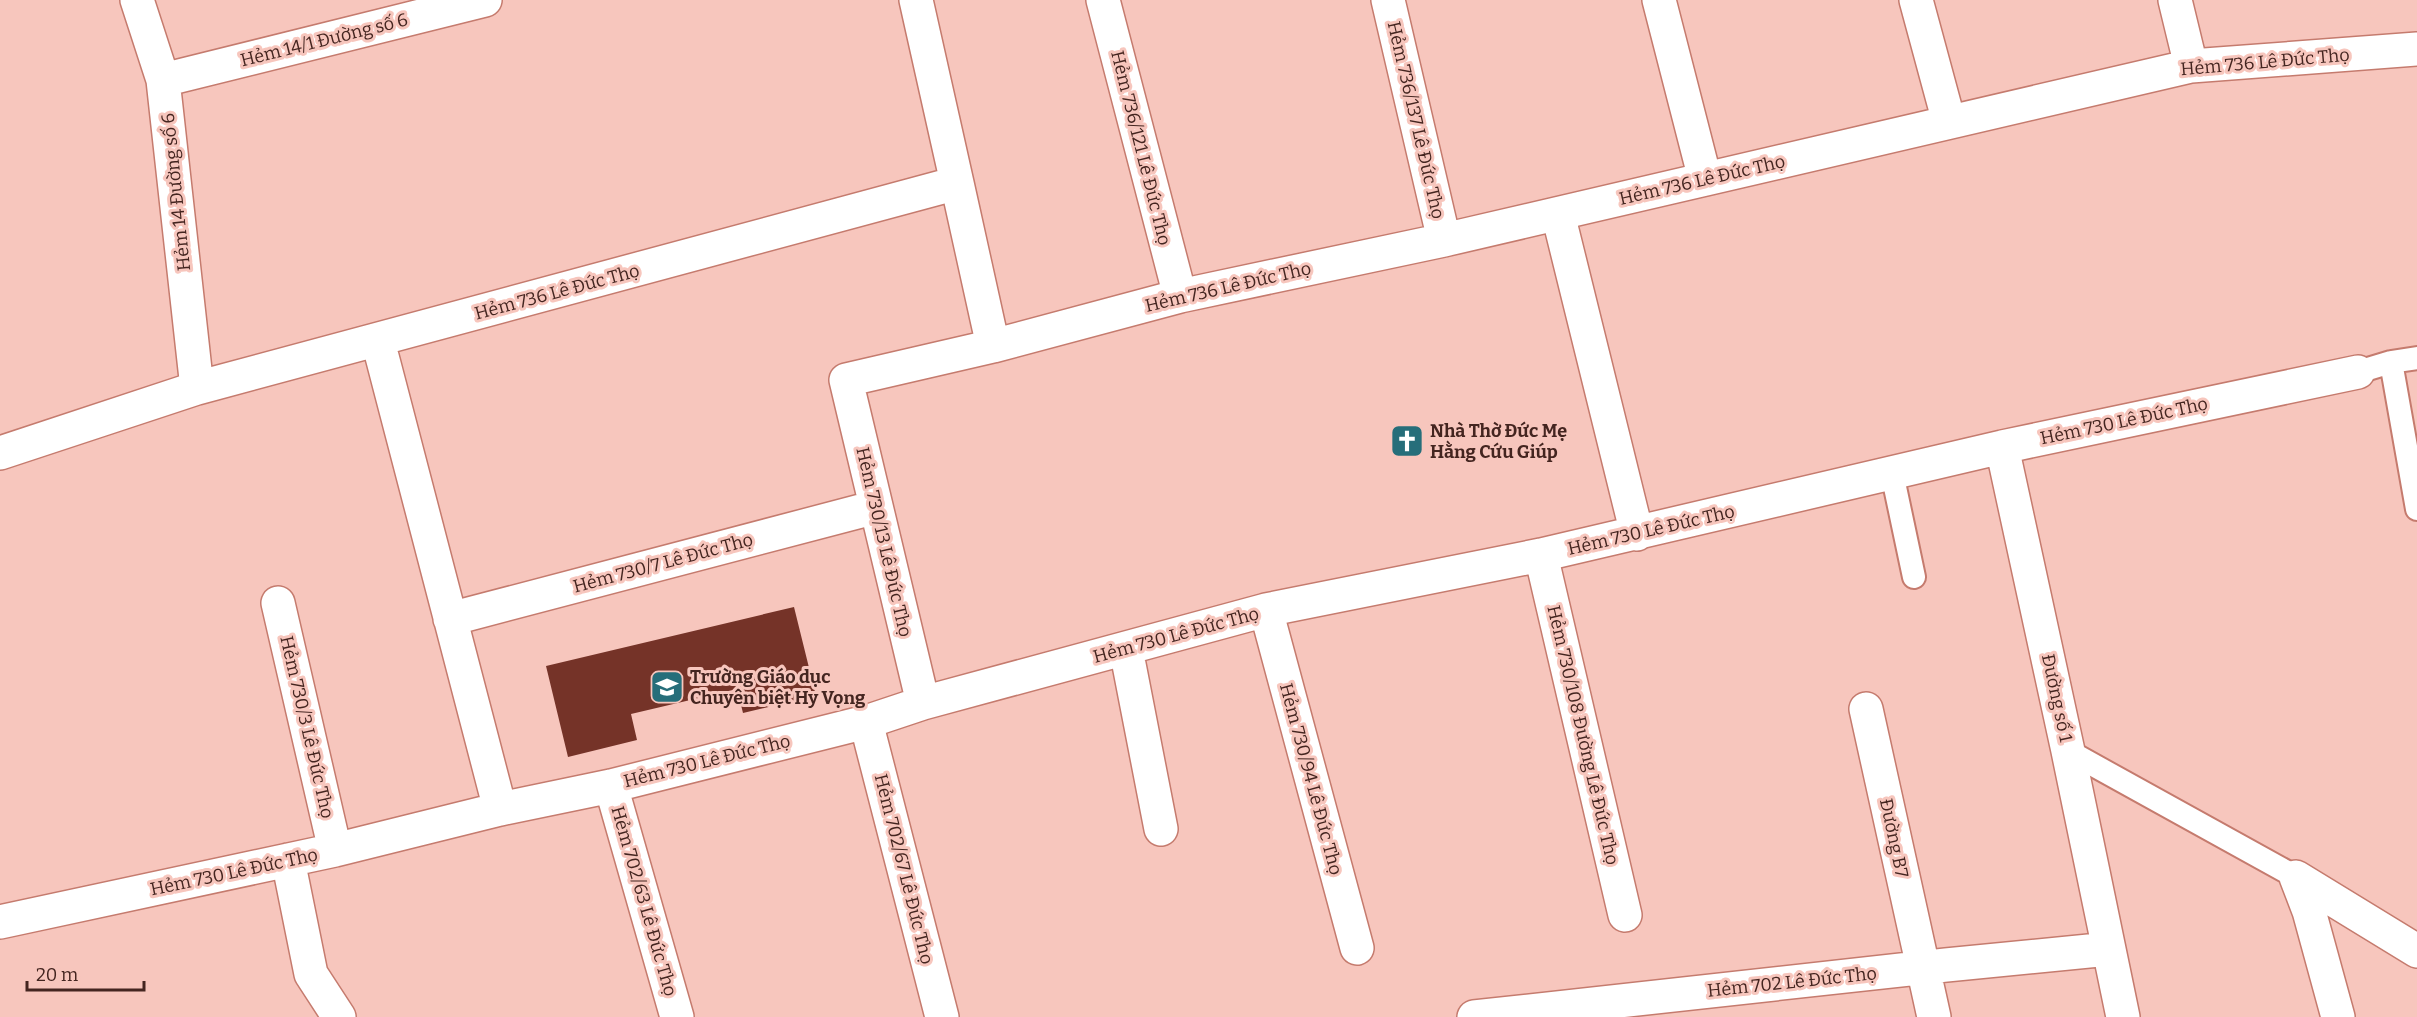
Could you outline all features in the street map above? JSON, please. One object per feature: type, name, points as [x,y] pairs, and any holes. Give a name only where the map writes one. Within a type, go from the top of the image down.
[{"type":"street","name":"Hẻm 14 Đường số 6","points":[[137,0],[163,80],[197,388]]},
{"type":"street","name":"Hẻm 14/1 Đường số 6","points":[[163,80],[485,0]]},
{"type":"street","points":[[916,0],[993,346]]},
{"type":"street","name":"Hẻm 736/121 Lê Đức Thọ","points":[[1103,0],[1180,296]]},
{"type":"street","name":"Hẻm 736/137 Lê Đức Thọ","points":[[1388,0],[1444,240]]},
{"type":"street","points":[[1659,0],[1704,179]]},
{"type":"street","points":[[1916,0],[1949,122]]},
{"type":"street","points":[[2175,0],[2191,66]]},
{"type":"street","name":"Hẻm 736 Lê Đức Thọ","points":[[846,380],[993,346],[1180,296],[1444,240],[2191,66],[2417,49]]},
{"type":"street","name":"Hẻm 736 Lê Đức Thọ","points":[[0,453],[197,388],[957,183]]},
{"type":"street","points":[[1558,213],[1637,534]]},
{"type":"street","points":[[378,340],[500,809]]},
{"type":"street","name":"Hẻm 730 Lê Đức Thọ","points":[[0,922],[335,850],[500,809],[611,786],[866,722],[922,703],[1266,610],[1541,555],[2002,447],[2358,372]]},
{"type":"street","name":"Hẻm 730/13 Lê Đức Thọ","points":[[846,380],[922,703]]},
{"type":"street","name":"Đường số 1","points":[[2002,447],[2123,1017]]},
{"type":"street","name":"Hẻm 730/7 Lê Đức Thọ","points":[[450,620],[876,507]]},
{"type":"street","name":"Hẻm 730/108 Đường Lê Đức Thọ","points":[[1541,555],[1625,915]]},
{"type":"street","name":"Hẻm 730/3 Lê Đức Thọ","points":[[278,603],[335,850]]},
{"type":"street","name":"Hẻm 730/94 Lê Đức Thọ","points":[[1266,610],[1357,948]]},
{"type":"street","points":[[1126,649],[1161,829]]},
{"type":"street","name":"Đường B7","points":[[1866,709],[1934,1017]]},
{"type":"street","name":"Hẻm 702/67 Lê Đức Thọ","points":[[866,722],[942,1017]]},
{"type":"street","name":"Hẻm 702/63 Lê Đức Thọ","points":[[611,786],[677,1017]]},
{"type":"street","points":[[288,860],[310,974],[339,1017]]},
{"type":"street","points":[[2296,877],[2417,951]]},
{"type":"street","points":[[2296,877],[2309,911],[2338,1017]]},
{"type":"street","name":"Hẻm 702 Lê Đức Thọ","points":[[1474,1017],[1677,1006],[1922,968],[2109,949]]},
{"type":"lane","points":[[2358,372],[2391,362],[2417,358]]},
{"type":"lane","points":[[2391,362],[2417,509]]},
{"type":"lane","points":[[1892,473],[1914,577]]},
{"type":"lane","points":[[2068,751],[2296,877]]},
{"type":"building","points":[[794,607],[816,696],[743,713],[737,689],[631,714],[637,740],[568,757],[546,666]]},
{"type":"place","name":"Nhà Thờ Đức Mẹ Hằng Cứu Giúp","points":[[1407,441]]},
{"type":"place","name":"Trường Giáo dục Chuyên biệt Hy Vọng","points":[[667,687]]}]
